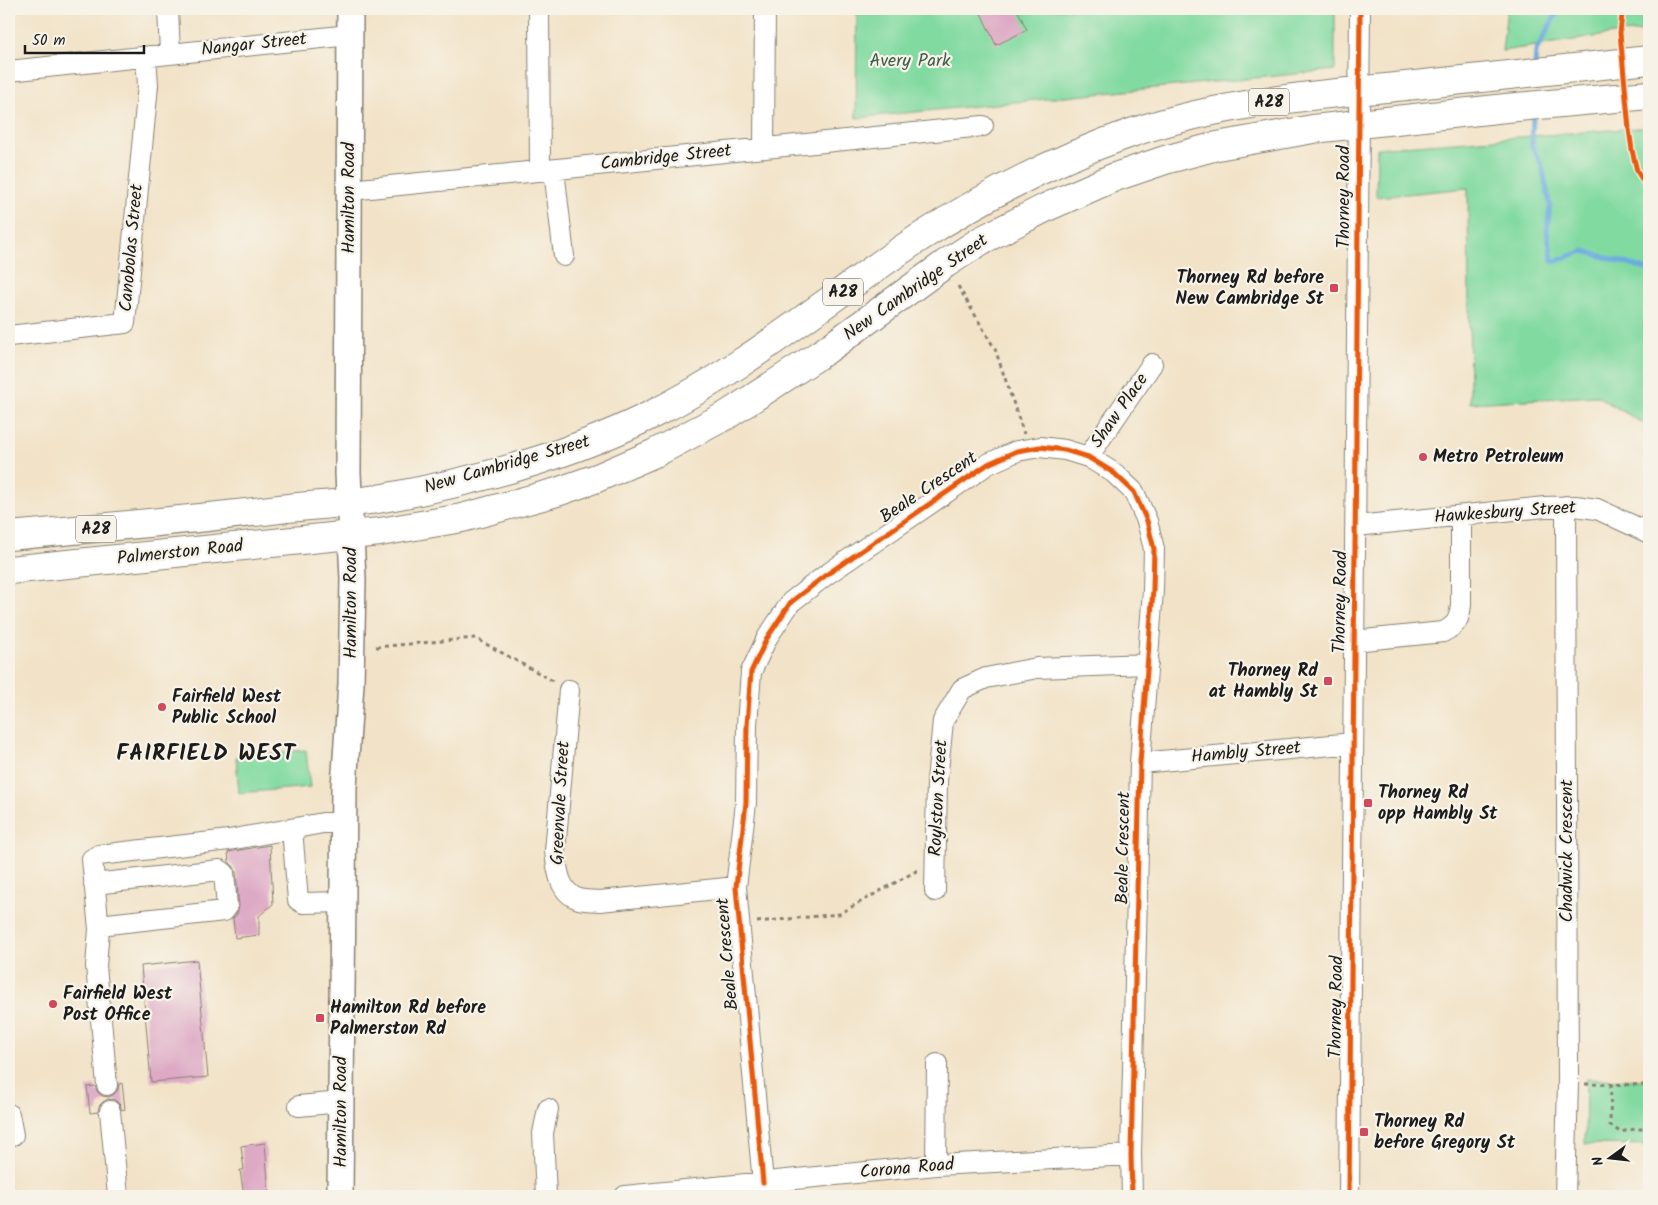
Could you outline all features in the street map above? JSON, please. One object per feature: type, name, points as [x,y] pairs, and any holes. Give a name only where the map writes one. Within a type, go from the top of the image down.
[{"type":"highway","name":"New Cambridge Street","points":[[348,502],[380,498],[451,484],[600,439],[702,388],[789,330],[917,239],[959,213],[1046,166],[1156,126],[1229,108],[1358,90],[1649,60]]},
{"type":"highway","name":"New Cambridge Street","points":[[351,536],[429,525],[512,505],[597,478],[654,453],[727,416],[825,351],[945,264],[982,240],[1047,207],[1115,177],[1165,160],[1217,146],[1267,136],[1358,123],[1649,95]]},
{"type":"highway","name":"Palmerston Road","points":[[9,536],[184,521],[348,502]]},
{"type":"highway","name":"Palmerston Road","points":[[9,570],[351,536]]},
{"type":"main road","name":"Hamilton Road","points":[[340,1196],[344,787],[351,684],[352,579],[348,502],[350,9]]},
{"type":"street","points":[[168,9],[170,54]]},
{"type":"street","points":[[539,9],[547,170],[564,256]]},
{"type":"street","points":[[764,148],[765,9]]},
{"type":"street","name":"Thorney Road","points":[[1349,1196],[1360,9]]},
{"type":"street","name":"Nangar Street","points":[[9,71],[350,35]]},
{"type":"street","name":"Canobolas Street","points":[[9,336],[125,323],[148,85],[146,57]]},
{"type":"street","name":"Cambridge Street","points":[[350,190],[983,126]]},
{"type":"street","name":"Shaw Place","points":[[1088,457],[1152,364]]},
{"type":"street","name":"Beale Crescent","points":[[763,1183],[736,887],[746,803],[747,725],[751,672],[767,638],[791,602],[826,575],[988,464],[1017,452],[1040,447],[1064,450],[1088,457],[1114,473],[1134,492],[1147,521],[1154,549],[1148,664],[1140,763],[1131,1155],[1132,1196]]},
{"type":"street","name":"Hawkesbury Street","points":[[1356,526],[1566,506],[1597,509],[1649,534]]},
{"type":"street","name":"Chadwick Crescent","points":[[1565,1196],[1568,1084],[1566,506]]},
{"type":"street","points":[[1354,641],[1443,632],[1454,626],[1460,613],[1461,605],[1461,516]]},
{"type":"street","name":"Roylston Street","points":[[935,891],[937,781],[943,721],[962,689],[986,678],[1037,668],[1148,664]]},
{"type":"street","name":"Greenvale Street","points":[[569,690],[555,852],[557,873],[564,889],[578,899],[600,901],[736,887]]},
{"type":"street","name":"Hambly Street","points":[[1140,763],[1353,743]]},
{"type":"street","points":[[107,1085],[96,966],[100,937],[92,859],[100,855],[229,840],[323,823],[344,823]]},
{"type":"street","points":[[292,829],[298,900],[303,903],[343,902]]},
{"type":"street","points":[[94,884],[220,870],[224,873],[228,907],[224,911],[99,925]]},
{"type":"street","points":[[936,1165],[938,1064]]},
{"type":"street","points":[[299,1106],[340,1102]]},
{"type":"street","points":[[546,1196],[543,1133],[548,1109]]},
{"type":"street","points":[[110,1111],[118,1196]]},
{"type":"street","points":[[9,1114],[13,1135]]},
{"type":"street","name":"Corona Road","points":[[625,1196],[726,1192],[763,1183],[936,1165],[1131,1155]]},
{"type":"path","points":[[958,286],[995,349],[1029,449]]},
{"type":"path","points":[[376,647],[474,638],[569,690]]},
{"type":"path","points":[[738,923],[839,914],[936,860]]},
{"type":"path","points":[[1568,1084],[1649,1085]]},
{"type":"path","points":[[1611,1084],[1610,1125],[1620,1132],[1649,1129]]},
{"type":"green space","name":"Avery Park","points":[[857,9],[1335,9],[1335,70],[856,118]]},
{"type":"green space","points":[[1507,9],[1649,9],[1649,31],[1620,33],[1502,51]]},
{"type":"green space","points":[[1649,127],[1649,427],[1597,396],[1470,403],[1468,188],[1376,197],[1377,148]]},
{"type":"green space","points":[[306,750],[310,787],[239,793],[236,757]]},
{"type":"green space","points":[[1586,1079],[1649,1080],[1649,1145],[1585,1144]]},
{"type":"building","points":[[979,9],[1017,9],[1027,30],[996,45]]},
{"type":"building","points":[[270,845],[273,904],[259,916],[259,935],[235,938],[233,918],[237,914],[239,906],[236,872],[229,862],[228,852]]},
{"type":"building","points":[[197,960],[208,1077],[151,1082],[141,966]]},
{"type":"building","points":[[122,1083],[125,1109],[122,1110],[115,1100],[108,1099],[99,1106],[98,1112],[90,1113],[87,1087],[95,1086],[102,1096],[109,1097],[118,1090],[119,1084]]},
{"type":"building","points":[[265,1143],[269,1196],[244,1196],[240,1170],[244,1170],[241,1146]]},
{"type":"waterway","points":[[1535,65],[1536,51],[1559,9]]},
{"type":"waterway","points":[[1533,113],[1532,146],[1542,166],[1550,205],[1547,232],[1553,262],[1584,251],[1649,270]]},
{"type":"cycle path","points":[[1349,1196],[1360,9]]},
{"type":"cycle path","points":[[1627,9],[1622,15],[1620,33],[1629,129],[1637,171],[1649,191]]},
{"type":"cycle path","points":[[763,1183],[736,887],[746,803],[747,725],[751,672],[767,638],[791,602],[826,575],[988,464],[1017,451],[1040,447],[1065,450],[1088,457],[1114,473],[1134,492],[1147,521],[1154,549],[1153,590],[1140,763],[1131,1155],[1132,1196]]},
{"type":"place","name":"Thorney Rd before New Cambridge St","points":[[1334,288]]},
{"type":"place","name":"Metro Petroleum","points":[[1423,457]]},
{"type":"place","name":"Thorney Rd at Hambly St","points":[[1328,681]]},
{"type":"place","name":"Fairfield West Public School","points":[[162,707]]},
{"type":"place","name":"Thorney Rd opp Hambly St","points":[[1368,803]]},
{"type":"place","name":"Fairfield West Post Office","points":[[53,1004]]},
{"type":"place","name":"Hamilton Rd before Palmerston Rd","points":[[320,1018]]},
{"type":"place","name":"Thorney Rd before Gregory St","points":[[1364,1132]]},
{"type":"district","name":"FAIRFIELD WEST","points":[[206,754]]}]
